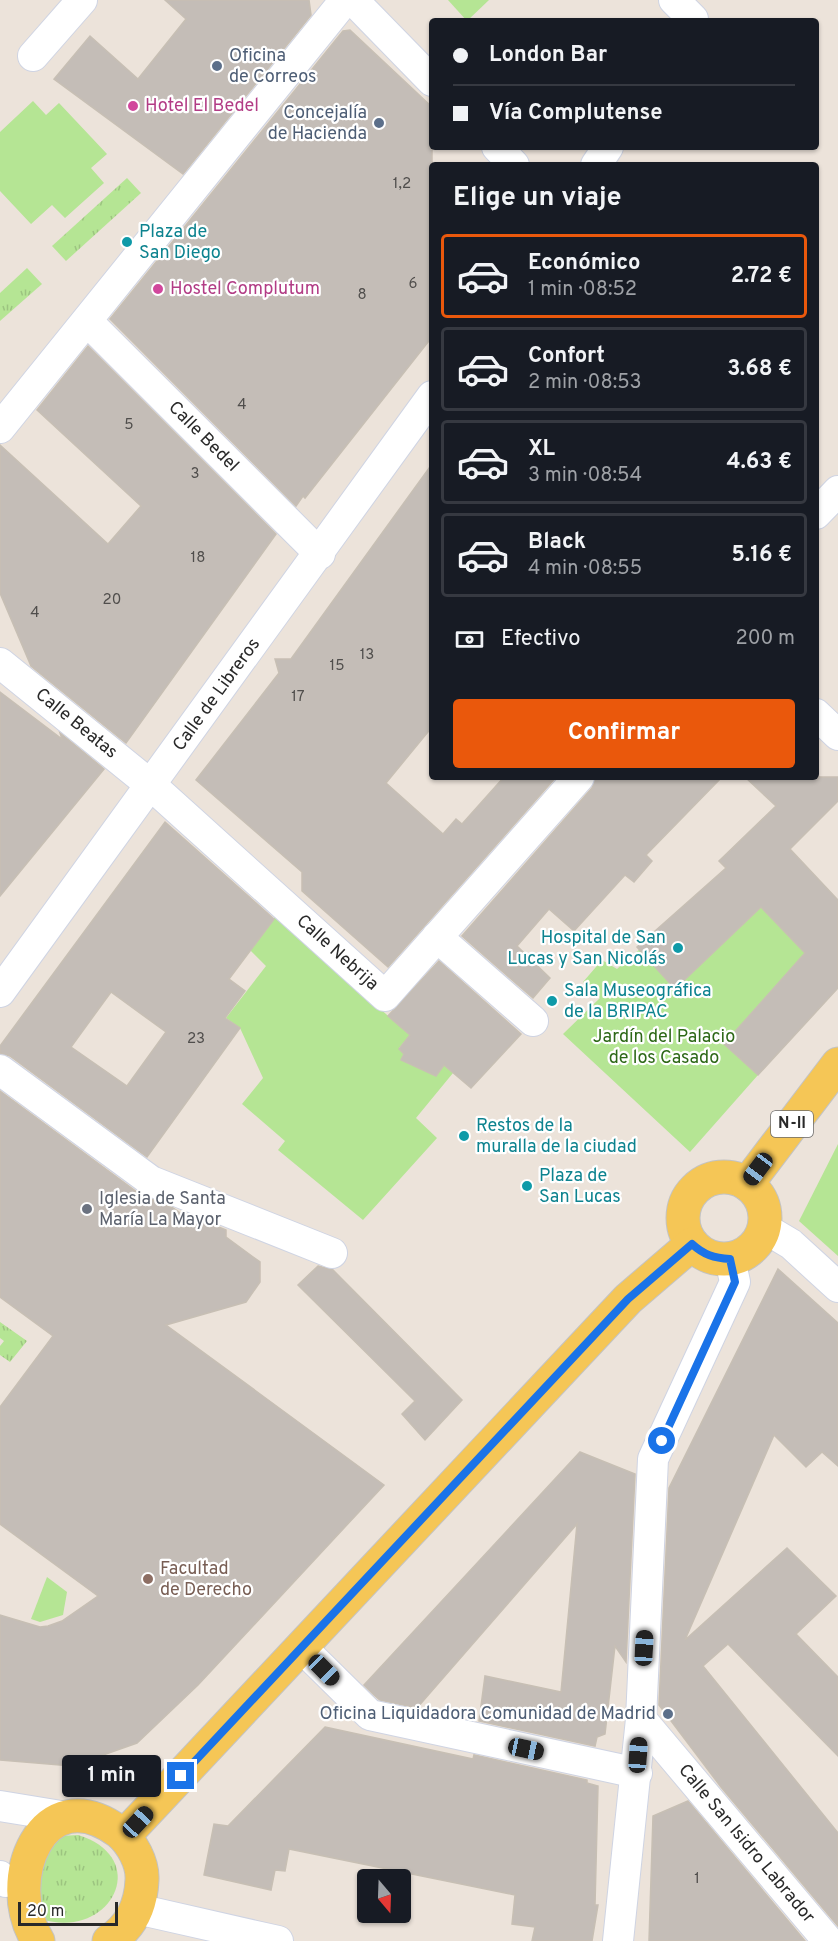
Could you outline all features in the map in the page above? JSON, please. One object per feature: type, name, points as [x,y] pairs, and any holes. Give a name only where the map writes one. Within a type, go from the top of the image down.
[{"type":"main road","name":"N-II","points":[[747,1184],[838,1064]]},
{"type":"main road","points":[[719,1177],[734,1178],[747,1184],[759,1195],[764,1211],[764,1228],[757,1242],[746,1253],[730,1259],[703,1254],[692,1244],[684,1231],[682,1216],[685,1202],[693,1190],[705,1181],[719,1177]]},
{"type":"main road","points":[[124,1836],[628,1299],[692,1244]]},
{"type":"main road","points":[[22,1936],[9,1905],[3,1879],[10,1860],[22,1840],[39,1824],[61,1816],[84,1816],[106,1823],[124,1836],[137,1855],[142,1876],[141,1898],[137,1909],[119,1935],[109,1941]]},
{"type":"street","points":[[33,56],[82,0]]},
{"type":"street","points":[[0,428],[345,0]]},
{"type":"street","points":[[353,0],[429,78]]},
{"type":"street","points":[[500,150],[511,162]]},
{"type":"street","name":"Calle Bedel","points":[[87,321],[320,554]]},
{"type":"street","name":"Calle de Libreros","points":[[0,992],[152,786],[429,400]]},
{"type":"street","points":[[819,511],[838,491]]},
{"type":"street","name":"Calle Beatas","points":[[0,663],[152,786]]},
{"type":"street","points":[[819,717],[838,735]]},
{"type":"street","name":"Calle Nebrija","points":[[152,786],[385,996],[576,780]]},
{"type":"street","points":[[437,937],[533,1021]]},
{"type":"street","points":[[0,1070],[151,1181],[332,1253]]},
{"type":"street","points":[[764,1228],[791,1244],[838,1287]]},
{"type":"street","points":[[618,1941],[641,1719],[653,1460],[735,1282],[730,1259]]},
{"type":"street","points":[[302,1647],[370,1714],[637,1773]]},
{"type":"street","name":"Calle San Isidro Labrador","points":[[641,1719],[828,1941]]},
{"type":"street","points":[[0,1806],[61,1816]]},
{"type":"street","points":[[137,1909],[278,1941]]},
{"type":"green space","points":[[448,0],[489,0],[470,18],[464,18]]},
{"type":"green space","points":[[33,101],[46,115],[59,103],[107,154],[91,168],[104,183],[65,218],[52,205],[31,224],[0,191],[0,132]]},
{"type":"green space","points":[[127,178],[141,193],[66,261],[52,246]]},
{"type":"green space","points":[[27,268],[42,284],[0,321],[0,293]]},
{"type":"green space","name":"Jardín del Palacio de los Casado","points":[[761,907],[805,953],[724,1044],[758,1075],[690,1152],[563,1034],[600,998],[583,982],[602,960],[617,969],[640,949],[675,989]]},
{"type":"green space","points":[[275,917],[410,1035],[399,1048],[404,1054],[402,1060],[436,1076],[444,1065],[453,1073],[416,1118],[437,1138],[363,1220],[278,1150],[285,1141],[242,1104],[263,1078],[240,1028],[226,1018],[266,966],[250,950]]},
{"type":"green space","points":[[838,1144],[838,1256],[799,1221]]},
{"type":"green space","points":[[0,1322],[27,1341],[10,1362],[0,1355],[0,1346],[4,1341],[0,1338]]},
{"type":"green space","points":[[47,1577],[67,1592],[63,1615],[40,1622],[31,1619]]},
{"type":"green space","points":[[78,1835],[101,1846],[114,1861],[118,1877],[114,1894],[103,1908],[87,1918],[66,1923],[41,1919],[27,1865],[61,1836]]},
{"type":"building","points":[[165,0],[309,0],[311,15],[183,174],[54,79],[90,36],[138,79],[186,19]]},
{"type":"building","points":[[350,30],[429,104],[429,150],[432,150],[432,162],[429,162],[429,341],[305,498],[303,496],[296,506],[110,319],[343,31]]},
{"type":"building","points":[[88,346],[276,534],[126,743],[31,666],[0,593],[0,445],[108,544],[141,506],[37,410]]},
{"type":"building","points":[[429,468],[429,731],[386,783],[443,834],[456,819],[462,824],[501,780],[553,780],[388,967],[302,891],[302,872],[196,780],[279,673],[275,659],[291,659]]},
{"type":"building","points":[[0,692],[62,739],[60,733],[104,769],[0,896]]},
{"type":"building","name":"Hospital de San Lucas y San Nicolás","points":[[819,777],[838,777],[838,801],[790,849],[838,900],[838,988],[758,1075],[724,1044],[805,953],[761,907],[675,989],[637,947],[726,868],[719,861],[776,806],[748,780],[819,780]]},
{"type":"building","points":[[595,780],[719,780],[646,855],[652,861],[634,882],[625,875],[574,931],[549,909],[517,946],[550,978],[533,998],[462,936],[592,788]]},
{"type":"building","points":[[165,822],[274,919],[229,979],[245,991],[225,1018],[240,1028],[147,1157],[10,1056],[0,1053],[0,1046]],"holes":[[[111,992],[166,1032],[127,1086],[71,1047]]]},
{"type":"building","points":[[439,961],[521,1034],[471,1088],[444,1065],[436,1076],[401,1060],[404,1054],[399,1049],[410,1035],[388,1016]]},
{"type":"building","name":"Facultad de Derecho","points":[[0,1091],[141,1195],[173,1208],[183,1215],[184,1213],[226,1230],[226,1237],[260,1262],[260,1282],[246,1302],[166,1325],[384,1485],[198,1685],[137,1743],[72,1766],[0,1760],[0,1615],[40,1627],[48,1626],[62,1621],[98,1596],[0,1524],[0,1407],[53,1336],[0,1297]]},
{"type":"building","points":[[318,1266],[333,1270],[462,1400],[425,1440],[402,1414],[415,1401],[298,1285]]},
{"type":"building","points":[[778,1269],[838,1323],[838,1466],[822,1452],[806,1467],[774,1435],[685,1640],[787,1548],[836,1596],[796,1634],[838,1677],[838,1756],[728,1644],[703,1666],[838,1833],[838,1926],[721,1787],[659,1705],[669,1488]]},
{"type":"building","points":[[580,1452],[635,1474],[626,1662],[615,1646],[605,1734],[597,1737],[595,1746],[479,1721],[485,1676],[561,1692],[577,1524],[417,1708],[380,1700],[364,1685]]},
{"type":"building","points":[[325,1727],[473,1759],[474,1755],[587,1780],[587,1783],[598,1786],[595,1905],[598,1905],[592,1941],[532,1941],[535,1927],[512,1924],[515,1895],[411,1874],[411,1869],[387,1869],[289,1849],[285,1871],[275,1870],[271,1890],[204,1875],[214,1824],[228,1826]]},
{"type":"building","points":[[688,1801],[805,1941],[649,1941],[653,1816]]},
{"type":"place","name":"Oficina de Correos","points":[[217,66]]},
{"type":"place","name":"Hotel El Bedel","points":[[133,106]]},
{"type":"place","name":"Concejalía de Hacienda","points":[[379,123]]},
{"type":"place","name":"Plaza de San Diego","points":[[127,242]]},
{"type":"place","name":"Hostel Complutum","points":[[158,289]]},
{"type":"place","name":"Hospital de San Lucas y San Nicolás","points":[[678,948]]},
{"type":"place","name":"Sala Museográfica de la BRIPAC","points":[[552,1001]]},
{"type":"place","name":"Restos de la muralla de la ciudad","points":[[464,1136]]},
{"type":"place","name":"Plaza de San Lucas","points":[[527,1186]]},
{"type":"place","name":"Iglesia de Santa María La Mayor","points":[[87,1209]]},
{"type":"place","name":"Facultad de Derecho","points":[[148,1579]]},
{"type":"place","name":"Oficina Liquidadora Comunidad de Madrid","points":[[668,1714]]},
{"type":"route","points":[[181,1776],[628,1299],[692,1244],[703,1254],[730,1259],[735,1282],[662,1441]]}]
